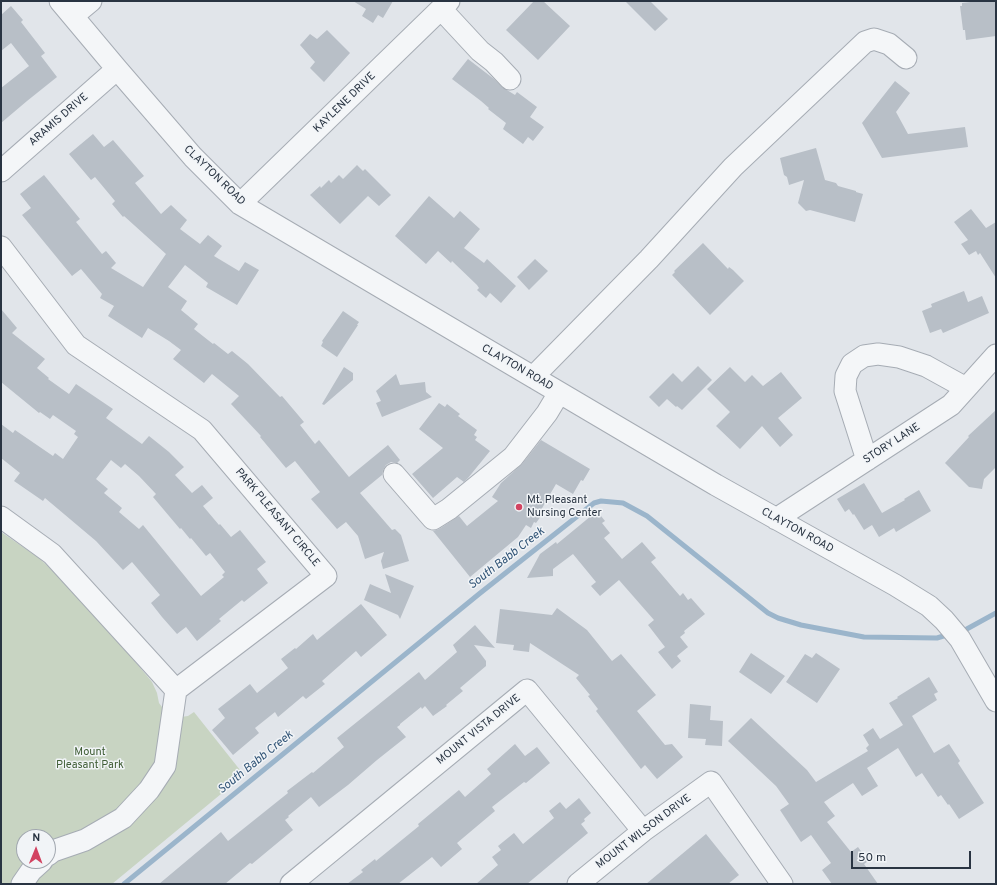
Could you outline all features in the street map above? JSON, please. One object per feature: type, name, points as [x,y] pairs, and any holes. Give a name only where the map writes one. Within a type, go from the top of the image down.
[{"type":"street","points":[[67,9],[91,1]]},
{"type":"street","points":[[445,5],[480,51],[494,62],[510,79]]},
{"type":"street","name":"KAYLENE DRIVE","points":[[240,204],[445,5]]},
{"type":"street","name":"CLAYTON ROAD","points":[[67,9],[193,157],[240,204],[559,393],[776,519],[895,585],[929,606],[944,620],[960,639],[996,701]]},
{"type":"street","points":[[533,377],[649,259],[733,167],[865,42],[874,39],[889,44],[906,58]]},
{"type":"street","name":"ARAMIS DRIVE","points":[[1,171],[117,69]]},
{"type":"street","name":"PARK PLEASANT CIRCLE","points":[[1,247],[76,345],[202,430],[326,576],[176,690]]},
{"type":"street","points":[[867,460],[845,391],[846,376],[852,364],[864,356],[878,354],[899,357],[926,366],[966,388]]},
{"type":"street","name":"STORY LANE","points":[[776,519],[951,405],[996,355]]},
{"type":"street","points":[[394,474],[433,519],[449,509],[513,457],[547,413],[559,393]]},
{"type":"street","points":[[1,518],[52,554],[176,690],[165,766],[149,790],[124,818],[85,840],[56,850]]},
{"type":"street","name":"MOUNT VISTA DRIVE","points":[[291,884],[527,690],[643,831]]},
{"type":"street","name":"MOUNT WILSON DRIVE","points":[[578,884],[643,831],[711,782],[782,884]]},
{"type":"street","points":[[23,884],[33,869]]},
{"type":"green space","name":"Mount Pleasant Park","points":[[1,532],[39,558],[86,602],[152,682],[157,693],[159,703],[165,711],[181,717],[188,716],[194,712],[244,775],[112,884],[1,884]]},
{"type":"building","points":[[353,1],[393,1],[383,18],[378,15],[373,23],[362,16],[366,9]]},
{"type":"building","points":[[534,1],[543,1],[570,26],[538,60],[506,30]]},
{"type":"building","points":[[625,1],[650,1],[668,19],[655,31]]},
{"type":"building","points":[[996,1],[996,36],[966,40],[965,30],[963,30],[960,6],[962,6],[962,3]]},
{"type":"building","points":[[11,6],[23,20],[21,22],[45,53],[41,56],[57,77],[1,123],[1,88],[29,66],[11,43],[1,51],[1,15]]},
{"type":"building","points":[[327,30],[350,53],[324,82],[310,68],[315,62],[300,45],[310,34],[317,39]]},
{"type":"building","points":[[468,59],[502,87],[515,95],[517,92],[537,107],[530,117],[544,127],[533,141],[528,137],[523,144],[503,129],[506,123],[488,109],[489,108],[481,101],[452,79]]},
{"type":"building","points":[[895,81],[910,93],[896,112],[908,134],[965,127],[968,147],[882,158],[862,123]]},
{"type":"building","points":[[93,134],[104,147],[113,140],[144,176],[135,183],[161,214],[171,205],[187,220],[180,229],[200,244],[208,235],[222,246],[214,256],[239,271],[245,262],[259,270],[237,305],[206,287],[208,283],[185,265],[168,287],[187,301],[181,310],[198,324],[194,329],[228,354],[232,351],[248,364],[280,397],[282,396],[304,422],[300,425],[315,444],[319,440],[349,477],[388,445],[400,460],[397,463],[391,462],[386,465],[382,475],[360,493],[392,530],[395,529],[401,535],[409,561],[383,569],[381,561],[384,552],[365,559],[358,536],[346,522],[337,529],[311,499],[320,492],[295,461],[286,468],[260,437],[261,436],[231,404],[239,396],[212,374],[204,383],[173,359],[181,350],[148,328],[142,338],[108,316],[114,306],[100,298],[102,294],[81,269],[72,276],[22,215],[31,208],[20,194],[44,175],[80,219],[76,222],[102,254],[106,251],[116,263],[111,268],[143,287],[166,254],[124,216],[123,217],[112,204],[115,201],[95,177],[91,180],[69,154]]},
{"type":"building","points":[[816,148],[825,180],[863,194],[855,222],[810,210],[806,211],[798,203],[804,180],[789,185],[787,177],[784,175],[780,158]]},
{"type":"building","points":[[357,165],[363,171],[365,169],[391,195],[379,206],[368,196],[340,224],[310,195],[320,186],[321,188],[329,180],[331,183],[339,175],[343,179]]},
{"type":"building","points":[[429,196],[454,218],[460,211],[480,229],[464,248],[484,263],[487,259],[516,286],[501,303],[490,293],[486,298],[477,290],[479,288],[477,285],[452,261],[451,263],[438,251],[426,264],[395,236]]},
{"type":"building","points":[[971,209],[986,228],[996,222],[996,278],[980,253],[978,255],[976,251],[969,255],[961,244],[968,240],[954,222]]},
{"type":"building","points":[[703,243],[728,269],[729,267],[744,281],[710,315],[672,275],[675,272],[674,271]]},
{"type":"building","points":[[535,259],[548,271],[529,290],[517,277]]},
{"type":"building","points":[[964,291],[968,302],[982,296],[989,313],[943,333],[941,329],[930,333],[922,311],[932,307],[931,304]]},
{"type":"building","points":[[1,309],[17,328],[12,333],[45,359],[37,368],[49,378],[48,379],[69,394],[76,384],[113,409],[106,418],[142,444],[149,436],[169,452],[184,467],[175,475],[192,493],[202,485],[213,498],[203,506],[231,537],[240,530],[266,562],[257,569],[268,583],[244,602],[242,600],[219,619],[221,621],[197,641],[186,627],[177,634],[151,603],[160,595],[132,562],[123,570],[96,541],[45,498],[43,501],[14,481],[20,473],[1,458],[1,424],[13,433],[15,430],[53,456],[55,453],[63,459],[78,437],[74,434],[76,431],[53,415],[50,419],[40,412],[39,413],[1,382]],"holes":[[[111,460],[121,468],[125,464],[139,476],[156,494],[153,497],[180,529],[181,528],[190,539],[191,538],[206,556],[210,553],[225,572],[222,575],[224,577],[201,596],[143,525],[139,529],[119,512],[122,508],[104,493],[108,489],[96,479]]]},
{"type":"building","points":[[343,311],[359,322],[337,357],[321,346],[322,341]]},
{"type":"building","points":[[698,366],[712,380],[682,410],[667,399],[659,407],[649,397],[673,373],[682,382]]},
{"type":"building","points":[[344,367],[353,373],[353,380],[324,405],[322,404]]},
{"type":"building","points":[[730,367],[745,382],[752,375],[763,386],[781,372],[802,398],[778,418],[793,435],[780,447],[762,426],[740,449],[716,426],[730,412],[707,389]]},
{"type":"building","points":[[396,374],[400,385],[425,382],[426,392],[432,397],[382,417],[376,403],[381,401],[376,391]]},
{"type":"building","points":[[439,403],[445,407],[447,404],[460,414],[458,416],[477,430],[474,435],[477,437],[475,440],[490,451],[464,482],[457,477],[433,498],[412,474],[443,448],[419,429]]},
{"type":"building","points":[[996,410],[996,467],[984,479],[982,489],[969,487],[945,463],[969,437],[968,436]]},
{"type":"building","name":"Mt. Pleasant Nursing Center","points":[[541,440],[590,469],[583,481],[581,480],[573,494],[556,484],[541,510],[544,512],[536,523],[534,522],[531,528],[526,525],[518,537],[470,577],[433,531],[439,529],[459,516],[467,526],[498,501],[492,497],[501,483],[522,464]]},
{"type":"building","points":[[864,483],[882,513],[919,490],[931,511],[896,532],[894,528],[879,537],[872,525],[864,530],[854,514],[853,515],[849,509],[845,512],[837,499]]},
{"type":"building","points":[[597,511],[605,521],[602,523],[610,533],[604,538],[622,559],[642,542],[656,558],[651,562],[680,596],[683,593],[688,600],[691,598],[705,614],[684,631],[685,633],[680,637],[688,647],[677,656],[681,661],[672,669],[658,652],[665,647],[648,625],[654,620],[619,580],[600,596],[591,586],[596,582],[573,554],[553,569],[553,576],[527,578],[540,554],[556,542],[557,544]]},
{"type":"building","points":[[385,574],[414,586],[400,619],[398,615],[364,600],[370,584],[391,593]]},
{"type":"building","points":[[361,604],[387,635],[361,657],[356,651],[322,681],[325,684],[306,699],[303,696],[278,717],[275,712],[255,728],[259,733],[233,755],[212,730],[225,718],[218,709],[250,684],[257,693],[288,668],[281,659],[295,648],[296,649],[313,634],[317,640]]},
{"type":"building","points":[[557,608],[587,630],[612,661],[621,654],[656,695],[637,711],[665,745],[672,744],[683,757],[657,779],[645,765],[641,769],[596,711],[598,709],[588,696],[590,695],[576,678],[579,675],[530,643],[529,652],[513,650],[514,645],[496,643],[500,609],[552,615]]},
{"type":"building","points":[[475,625],[495,648],[474,645],[486,661],[486,666],[460,688],[463,691],[446,705],[447,706],[433,716],[425,706],[422,709],[421,707],[397,727],[406,737],[319,807],[311,797],[285,820],[293,830],[225,884],[159,884],[221,832],[228,841],[288,793],[287,791],[312,772],[313,773],[344,747],[337,738],[419,672],[425,680],[457,652],[453,645]]},
{"type":"building","points":[[751,653],[785,676],[771,694],[739,672]]},
{"type":"building","points":[[816,653],[840,669],[817,703],[786,682],[805,654],[812,658]]},
{"type":"building","points":[[929,677],[938,692],[934,694],[937,700],[912,716],[934,753],[949,744],[960,761],[958,763],[984,803],[959,819],[941,795],[938,797],[922,773],[916,777],[898,748],[867,768],[878,786],[862,796],[853,783],[824,802],[835,816],[827,822],[851,852],[858,847],[868,861],[864,864],[878,884],[832,884],[822,870],[831,863],[811,835],[801,842],[780,810],[789,804],[776,786],[728,741],[751,718],[807,770],[816,782],[868,751],[866,748],[869,745],[863,735],[873,728],[880,739],[903,725],[889,703]]},
{"type":"building","points":[[690,704],[711,706],[710,720],[723,721],[722,746],[705,745],[706,739],[688,738]]},
{"type":"building","points":[[515,744],[525,756],[537,747],[550,763],[526,783],[524,782],[492,807],[495,811],[457,843],[462,849],[441,867],[432,857],[398,884],[347,884],[363,872],[361,870],[375,859],[376,861],[419,826],[418,824],[459,790],[465,797],[491,774],[487,769]]},
{"type":"building","points":[[579,798],[591,813],[581,824],[588,833],[527,884],[476,884],[498,865],[492,857],[501,850],[498,846],[514,833],[523,844],[554,818],[549,811],[560,802],[566,809]]},
{"type":"building","points":[[706,834],[739,875],[728,884],[646,884]]},
{"type":"waterway","name":"South Babb Creek","points":[[124,884],[479,594],[594,503],[601,501],[623,503],[647,516],[768,613],[778,618],[801,625],[864,637],[937,638],[950,634]]},
{"type":"waterway","name":"South Babb Creek","points":[[959,632],[996,613]]},
{"type":"place","name":"Mt. Pleasant Nursing Center","points":[[519,507]]}]
